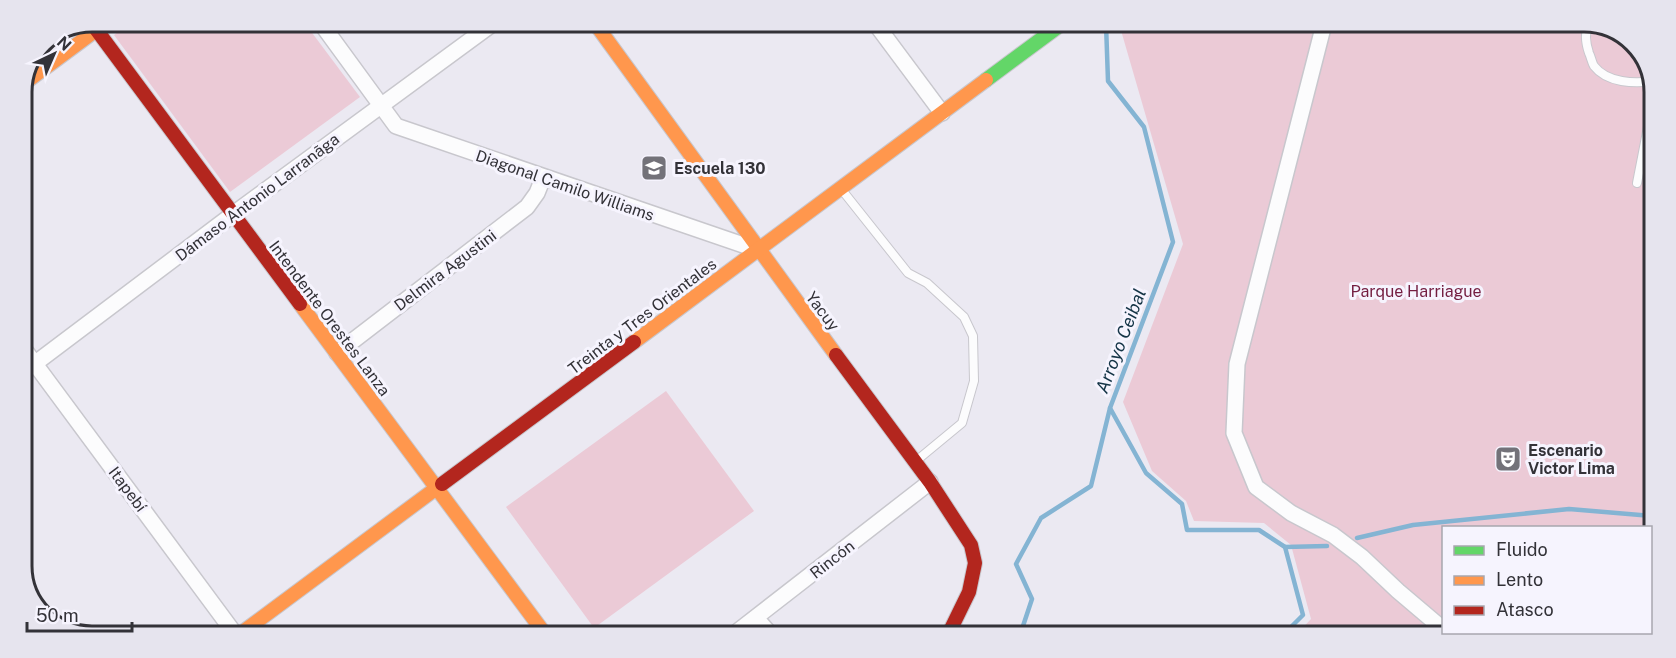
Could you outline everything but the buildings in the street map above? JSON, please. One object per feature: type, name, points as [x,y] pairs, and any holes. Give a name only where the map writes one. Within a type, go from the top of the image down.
[{"type":"street","points":[[34,75],[85,32]]},
{"type":"street","name":"Intendente Orestes Lanza","points":[[97,32],[539,626]]},
{"type":"street","name":"Diagonal Camilo Williams","points":[[327,32],[396,126],[758,250]]},
{"type":"street","name":"Dámaso Antonio Larranãga","points":[[32,366],[232,214],[481,32]]},
{"type":"street","name":"Yacuy","points":[[601,32],[758,250],[930,482],[971,545],[975,563],[969,592],[953,626]]},
{"type":"street","points":[[882,32],[942,113]]},
{"type":"street","name":"Treinta y Tres Orientales","points":[[251,626],[1051,32]]},
{"type":"street","points":[[1322,32],[1237,364],[1234,433],[1256,487],[1291,513],[1333,535],[1362,557],[1439,626]]},
{"type":"street","name":"Delmira Agustini","points":[[336,353],[527,207],[537,193],[543,178]]},
{"type":"street","name":"Itapebí","points":[[32,360],[229,626]]},
{"type":"street","name":"Rincón","points":[[745,626],[930,482]]},
{"type":"street","points":[[756,618],[763,626]]},
{"type":"lane","points":[[1586,32],[1587,48],[1594,67],[1613,80],[1644,84]]},
{"type":"lane","points":[[1637,183],[1644,147]]},
{"type":"lane","points":[[841,189],[908,273],[927,283],[964,316],[973,336],[974,381],[962,423],[915,462]]},
{"type":"green space","points":[[118,32],[311,32],[360,97],[230,192],[114,35]]},
{"type":"green space","name":"Parque Harriague","points":[[1121,32],[1593,32],[1618,42],[1632,55],[1638,65],[1644,87],[1644,526],[1442,526],[1442,626],[1304,626],[1311,619],[1291,545],[1264,523],[1194,521],[1186,501],[1152,471],[1123,402],[1183,244]]},
{"type":"green space","points":[[666,391],[754,511],[597,626],[593,626],[506,507]]},
{"type":"waterway","name":"Arroyo Ceibal","points":[[1106,32],[1108,81],[1144,127],[1173,242],[1110,408],[1146,473],[1182,504],[1187,530],[1259,530],[1285,547],[1303,615],[1292,626]]},
{"type":"waterway","points":[[1023,626],[1032,599],[1016,564],[1041,518],[1091,486],[1110,408]]},
{"type":"waterway","points":[[1357,538],[1413,525],[1569,509],[1644,515]]},
{"type":"waterway","points":[[1285,547],[1327,546]]},
{"type":"traffic: fast","points":[[986,80],[1051,32]]},
{"type":"traffic: slow","points":[[34,76],[94,32]]},
{"type":"traffic: slow","points":[[601,32],[836,355]]},
{"type":"traffic: slow","points":[[634,342],[986,80]]},
{"type":"traffic: slow","points":[[300,304],[539,626]]},
{"type":"traffic: slow","points":[[251,626],[442,484]]},
{"type":"traffic: jam","points":[[98,32],[300,304]]},
{"type":"traffic: jam","points":[[442,484],[634,342]]},
{"type":"traffic: jam","points":[[836,355],[930,482],[971,545],[975,563],[969,592],[952,626]]},
{"type":"place","name":"Escuela 130","points":[[654,168]]},
{"type":"place","name":"Escenario Victor Lima","points":[[1508,459]]}]
